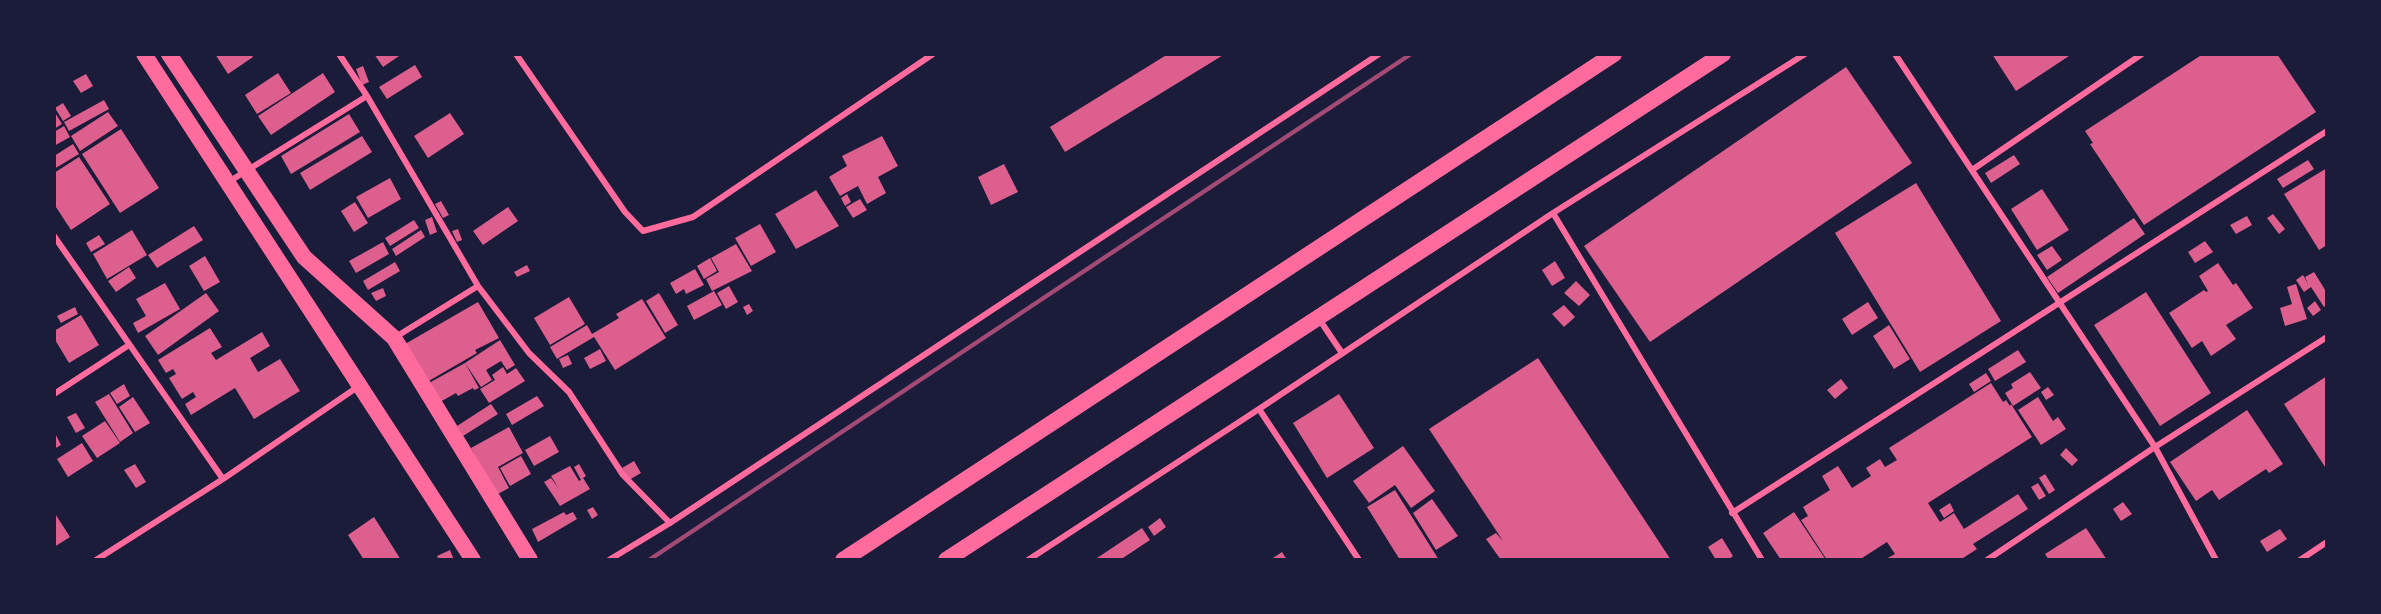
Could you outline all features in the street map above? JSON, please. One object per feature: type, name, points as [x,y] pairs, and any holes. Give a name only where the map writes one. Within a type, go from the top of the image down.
[{"type":"highway","points":[[144,54],[473,560]]},
{"type":"highway","points":[[169,54],[304,257],[393,338],[530,560]]},
{"type":"highway","points":[[843,560],[1614,54]]},
{"type":"highway","points":[[946,560],[1724,54]]},
{"type":"street","points":[[339,54],[367,96],[478,286],[530,353],[569,392],[623,475],[670,523]]},
{"type":"street","points":[[516,54],[625,212],[643,231],[693,217],[933,54]]},
{"type":"street","points":[[609,560],[670,523],[1379,54]]},
{"type":"street","points":[[1028,560],[1553,213],[1805,54]]},
{"type":"street","points":[[1895,54],[2155,447],[2216,560]]},
{"type":"street","points":[[1972,170],[2142,54]]},
{"type":"street","points":[[227,183],[367,96]]},
{"type":"street","points":[[1732,513],[2327,131]]},
{"type":"street","points":[[1553,213],[1762,560]]},
{"type":"street","points":[[54,236],[223,479]]},
{"type":"street","points":[[393,338],[478,286]]},
{"type":"street","points":[[1318,318],[1342,353]]},
{"type":"street","points":[[1987,560],[2155,447],[2327,337]]},
{"type":"street","points":[[54,394],[129,345]]},
{"type":"street","points":[[96,560],[223,479],[359,386]]},
{"type":"street","points":[[1259,409],[1359,560]]},
{"type":"street","points":[[2300,560],[2327,542]]},
{"type":"building","points":[[215,54],[251,54],[253,57],[228,74]]},
{"type":"building","points":[[374,54],[402,54],[383,67]]},
{"type":"building","points":[[1168,54],[1225,54],[1065,152],[1050,127]]},
{"type":"building","points":[[1992,54],[2072,54],[2016,91]]},
{"type":"building","points":[[2203,54],[2277,54],[2316,112],[2144,225],[2090,144],[2093,143],[2085,131]]},
{"type":"building","points":[[415,65],[422,77],[387,99],[379,87]]},
{"type":"building","points":[[363,66],[369,82],[362,85],[356,69]]},
{"type":"building","points":[[1846,67],[1912,163],[1650,342],[1584,246]]},
{"type":"building","points":[[278,73],[291,93],[257,114],[245,95]]},
{"type":"building","points":[[323,73],[335,92],[271,135],[258,116]]},
{"type":"building","points":[[86,74],[93,86],[81,93],[73,81]]},
{"type":"building","points":[[104,100],[109,109],[69,131],[64,122]]},
{"type":"building","points":[[63,103],[71,116],[63,121],[55,108]]},
{"type":"building","points":[[54,111],[62,124],[54,129]]},
{"type":"building","points":[[108,112],[118,126],[80,151],[71,136]]},
{"type":"building","points":[[450,113],[464,134],[428,158],[414,136]]},
{"type":"building","points":[[349,114],[360,132],[291,174],[281,156]]},
{"type":"building","points":[[64,126],[70,137],[54,146],[54,132]]},
{"type":"building","points":[[121,129],[159,188],[120,213],[82,154]]},
{"type":"building","points":[[362,136],[372,152],[310,190],[300,173]]},
{"type":"building","points":[[882,136],[898,166],[878,177],[886,193],[867,204],[858,186],[840,196],[829,177],[847,166],[842,156]]},
{"type":"building","points":[[73,144],[79,154],[54,169],[54,156]]},
{"type":"building","points":[[2014,155],[2020,164],[1991,183],[1985,173]]},
{"type":"building","points":[[79,157],[110,204],[71,230],[54,204],[54,173]]},
{"type":"building","points":[[2308,160],[2314,169],[2283,188],[2277,179]]},
{"type":"building","points":[[1004,164],[1018,192],[991,205],[978,177]]},
{"type":"building","points":[[2327,168],[2327,245],[2319,250],[2284,194]]},
{"type":"building","points":[[390,178],[401,199],[368,218],[356,197]]},
{"type":"building","points":[[1916,183],[2001,321],[1920,372],[1835,233]]},
{"type":"building","points":[[2042,189],[2069,230],[2037,250],[2011,209]]},
{"type":"building","points":[[816,190],[839,226],[796,249],[775,214]]},
{"type":"building","points":[[847,194],[851,202],[845,206],[841,198]]},
{"type":"building","points":[[860,199],[867,210],[853,218],[846,207]]},
{"type":"building","points":[[441,201],[449,215],[443,218],[435,204]]},
{"type":"building","points":[[355,202],[368,223],[354,232],[341,211]]},
{"type":"building","points":[[508,207],[518,221],[483,245],[473,231]]},
{"type":"building","points":[[2273,214],[2285,229],[2279,234],[2267,218]]},
{"type":"building","points":[[2247,216],[2252,225],[2236,234],[2230,225]]},
{"type":"building","points":[[432,217],[437,232],[430,235],[425,220]]},
{"type":"building","points":[[2134,218],[2145,234],[2058,293],[2047,277]]},
{"type":"building","points":[[414,220],[419,228],[390,246],[385,238]]},
{"type":"building","points":[[760,224],[776,252],[751,266],[735,238]]},
{"type":"building","points":[[194,226],[203,240],[157,268],[148,255]]},
{"type":"building","points":[[458,229],[462,240],[457,242],[452,231]]},
{"type":"building","points":[[132,230],[147,255],[107,279],[93,254]]},
{"type":"building","points":[[421,230],[425,237],[396,256],[392,249]]},
{"type":"building","points":[[99,235],[105,244],[91,252],[86,243]]},
{"type":"building","points":[[2205,241],[2213,252],[2195,263],[2188,252]]},
{"type":"building","points":[[383,242],[389,254],[356,273],[349,261]]},
{"type":"building","points":[[736,244],[752,271],[712,291],[706,279],[719,272],[711,258]]},
{"type":"building","points":[[2052,246],[2062,260],[2047,270],[2037,255]]},
{"type":"building","points":[[205,256],[220,282],[204,291],[189,266]]},
{"type":"building","points":[[710,258],[717,271],[704,279],[697,266]]},
{"type":"building","points":[[1555,261],[1565,278],[1552,286],[1542,270]]},
{"type":"building","points":[[395,262],[400,271],[368,290],[363,281]]},
{"type":"building","points":[[2218,263],[2233,285],[2236,283],[2253,308],[2226,325],[2236,339],[2211,356],[2202,341],[2192,348],[2169,313],[2204,290],[2208,291],[2199,276]]},
{"type":"building","points":[[527,265],[530,271],[517,277],[514,272]]},
{"type":"building","points":[[129,267],[136,278],[116,292],[108,281]]},
{"type":"building","points":[[695,269],[704,285],[686,294],[684,289],[676,294],[670,283]]},
{"type":"building","points":[[2314,272],[2327,293],[2327,305],[2324,307],[2311,287],[2304,292],[2296,280],[2303,275],[2308,284],[2305,277]]},
{"type":"building","points":[[1576,281],[1590,295],[1579,306],[1564,293]]},
{"type":"building","points":[[165,283],[180,309],[138,333],[133,323],[146,316],[136,299]]},
{"type":"building","points":[[2296,284],[2307,319],[2285,326],[2280,308],[2292,304],[2287,287]]},
{"type":"building","points":[[729,286],[738,302],[726,309],[717,293]]},
{"type":"building","points":[[383,288],[386,296],[376,301],[371,293]]},
{"type":"building","points":[[714,291],[722,305],[694,320],[687,306]]},
{"type":"building","points":[[2146,292],[2211,393],[2160,426],[2094,325]]},
{"type":"building","points":[[206,293],[219,311],[158,355],[145,336]]},
{"type":"building","points":[[659,293],[678,325],[665,333],[646,301]]},
{"type":"building","points":[[569,297],[585,324],[550,345],[534,318]]},
{"type":"building","points":[[642,299],[666,338],[615,370],[594,337],[557,359],[550,347],[587,325],[592,334],[619,318],[616,314]]},
{"type":"building","points":[[2315,301],[2321,310],[2313,316],[2307,308]]},
{"type":"building","points":[[478,302],[499,338],[475,350],[477,353],[427,382],[405,344]]},
{"type":"building","points":[[1868,302],[1878,318],[1852,335],[1842,319]]},
{"type":"building","points":[[749,304],[753,311],[747,315],[743,307]]},
{"type":"building","points":[[1564,305],[1575,317],[1564,327],[1552,314]]},
{"type":"building","points":[[75,307],[78,314],[61,323],[57,316]]},
{"type":"building","points":[[81,315],[99,345],[69,363],[54,338],[54,331]]},
{"type":"building","points":[[1889,325],[1910,359],[1894,369],[1873,336]]},
{"type":"building","points":[[210,328],[222,347],[211,353],[216,360],[262,332],[270,346],[250,358],[258,372],[280,359],[300,391],[254,419],[235,388],[191,415],[185,404],[196,397],[193,392],[182,399],[169,378],[176,374],[173,369],[166,373],[158,360]]},
{"type":"building","points":[[500,340],[515,365],[507,370],[501,361],[486,370],[492,380],[481,387],[465,363]]},
{"type":"building","points":[[600,349],[606,361],[590,369],[584,358]]},
{"type":"building","points":[[2018,350],[2026,362],[1995,381],[1988,369]]},
{"type":"building","points":[[568,355],[572,364],[563,368],[559,359]]},
{"type":"building","points":[[1538,358],[1671,560],[1501,560],[1486,539],[1496,533],[1503,541],[1429,429]]},
{"type":"building","points":[[465,363],[479,388],[474,390],[473,388],[458,396],[456,393],[440,402],[429,383]]},
{"type":"building","points":[[503,367],[507,374],[516,368],[525,381],[489,403],[480,389],[495,380],[492,375]]},
{"type":"building","points":[[2030,372],[2041,388],[2013,406],[2005,393],[2013,388],[2011,384]]},
{"type":"building","points":[[1986,373],[1991,381],[1974,392],[1969,384]]},
{"type":"building","points":[[2327,376],[2327,470],[2284,404]]},
{"type":"building","points":[[1841,379],[1848,388],[1835,399],[1827,390]]},
{"type":"building","points":[[1991,383],[2003,402],[2006,400],[2010,406],[2011,404],[2032,437],[1928,503],[1940,522],[1954,513],[1964,529],[2018,494],[2028,509],[1973,544],[1977,549],[1960,560],[1884,560],[1895,554],[1887,542],[1859,560],[1827,560],[1801,520],[1808,516],[1803,507],[1830,490],[1822,476],[1838,466],[1852,488],[1871,476],[1866,468],[1880,459],[1885,467],[1897,460],[1889,448]]},
{"type":"building","points":[[124,384],[130,396],[117,404],[110,393]]},
{"type":"building","points":[[2048,387],[2054,395],[2046,400],[2041,392]]},
{"type":"building","points":[[109,394],[133,433],[120,442],[95,402]]},
{"type":"building","points":[[1339,394],[1374,448],[1327,478],[1293,423]]},
{"type":"building","points":[[537,396],[544,406],[512,425],[506,414]]},
{"type":"building","points":[[133,397],[150,423],[135,432],[119,407]]},
{"type":"building","points":[[2038,397],[2053,421],[2058,417],[2066,429],[2041,445],[2018,410]]},
{"type":"building","points":[[491,404],[498,414],[463,436],[457,426]]},
{"type":"building","points":[[2247,410],[2283,464],[2269,473],[2266,469],[2219,500],[2212,490],[2196,501],[2170,462]]},
{"type":"building","points":[[76,413],[85,428],[76,433],[67,417]]},
{"type":"building","points":[[105,421],[120,443],[97,458],[82,436]]},
{"type":"building","points":[[509,427],[523,453],[498,467],[509,488],[496,495],[471,448]]},
{"type":"building","points":[[54,431],[61,445],[54,449]]},
{"type":"building","points":[[550,436],[559,452],[534,466],[525,450]]},
{"type":"building","points":[[82,443],[93,461],[68,477],[57,459]]},
{"type":"building","points":[[1403,446],[1435,491],[1411,508],[1395,485],[1369,503],[1353,481]]},
{"type":"building","points":[[2066,448],[2078,460],[2072,466],[2060,455]]},
{"type":"building","points":[[521,456],[531,474],[510,486],[500,468]]},
{"type":"building","points":[[634,461],[641,473],[629,480],[622,468]]},
{"type":"building","points":[[135,464],[146,482],[136,488],[124,470]]},
{"type":"building","points":[[579,464],[586,476],[583,478],[590,489],[560,506],[544,482],[551,478],[559,489],[551,476],[570,466],[579,481],[581,480],[574,467]]},
{"type":"building","points":[[2045,474],[2055,490],[2049,494],[2039,478]]},
{"type":"building","points":[[2038,483],[2046,496],[2039,500],[2031,487]]},
{"type":"building","points":[[1395,490],[1439,560],[1400,560],[1367,507]]},
{"type":"building","points":[[1432,499],[1458,536],[1436,550],[1413,513]]},
{"type":"building","points":[[2123,502],[2132,514],[2121,521],[2113,509]]},
{"type":"building","points":[[1950,503],[1954,511],[1944,518],[1939,510]]},
{"type":"building","points":[[593,507],[598,515],[592,519],[587,510]]},
{"type":"building","points":[[54,512],[70,537],[54,547]]},
{"type":"building","points":[[564,512],[566,515],[573,512],[577,519],[538,542],[532,529]]},
{"type":"building","points":[[1794,512],[1826,560],[1781,560],[1763,533]]},
{"type":"building","points":[[374,517],[401,560],[364,560],[348,535]]},
{"type":"building","points":[[1160,518],[1166,527],[1154,536],[1148,527]]},
{"type":"building","points":[[1142,528],[1150,540],[1120,560],[1094,560]]},
{"type":"building","points":[[2086,528],[2107,560],[2049,560],[2045,554]]},
{"type":"building","points":[[2280,529],[2287,539],[2267,552],[2260,541]]},
{"type":"building","points":[[1722,538],[1733,556],[1728,560],[1721,558],[1716,560],[1708,547]]},
{"type":"building","points":[[450,550],[454,560],[439,560],[437,556]]},
{"type":"building","points":[[1282,552],[1287,560],[1270,560]]},
{"type":"railway","points":[[649,560],[1411,54]]}]
